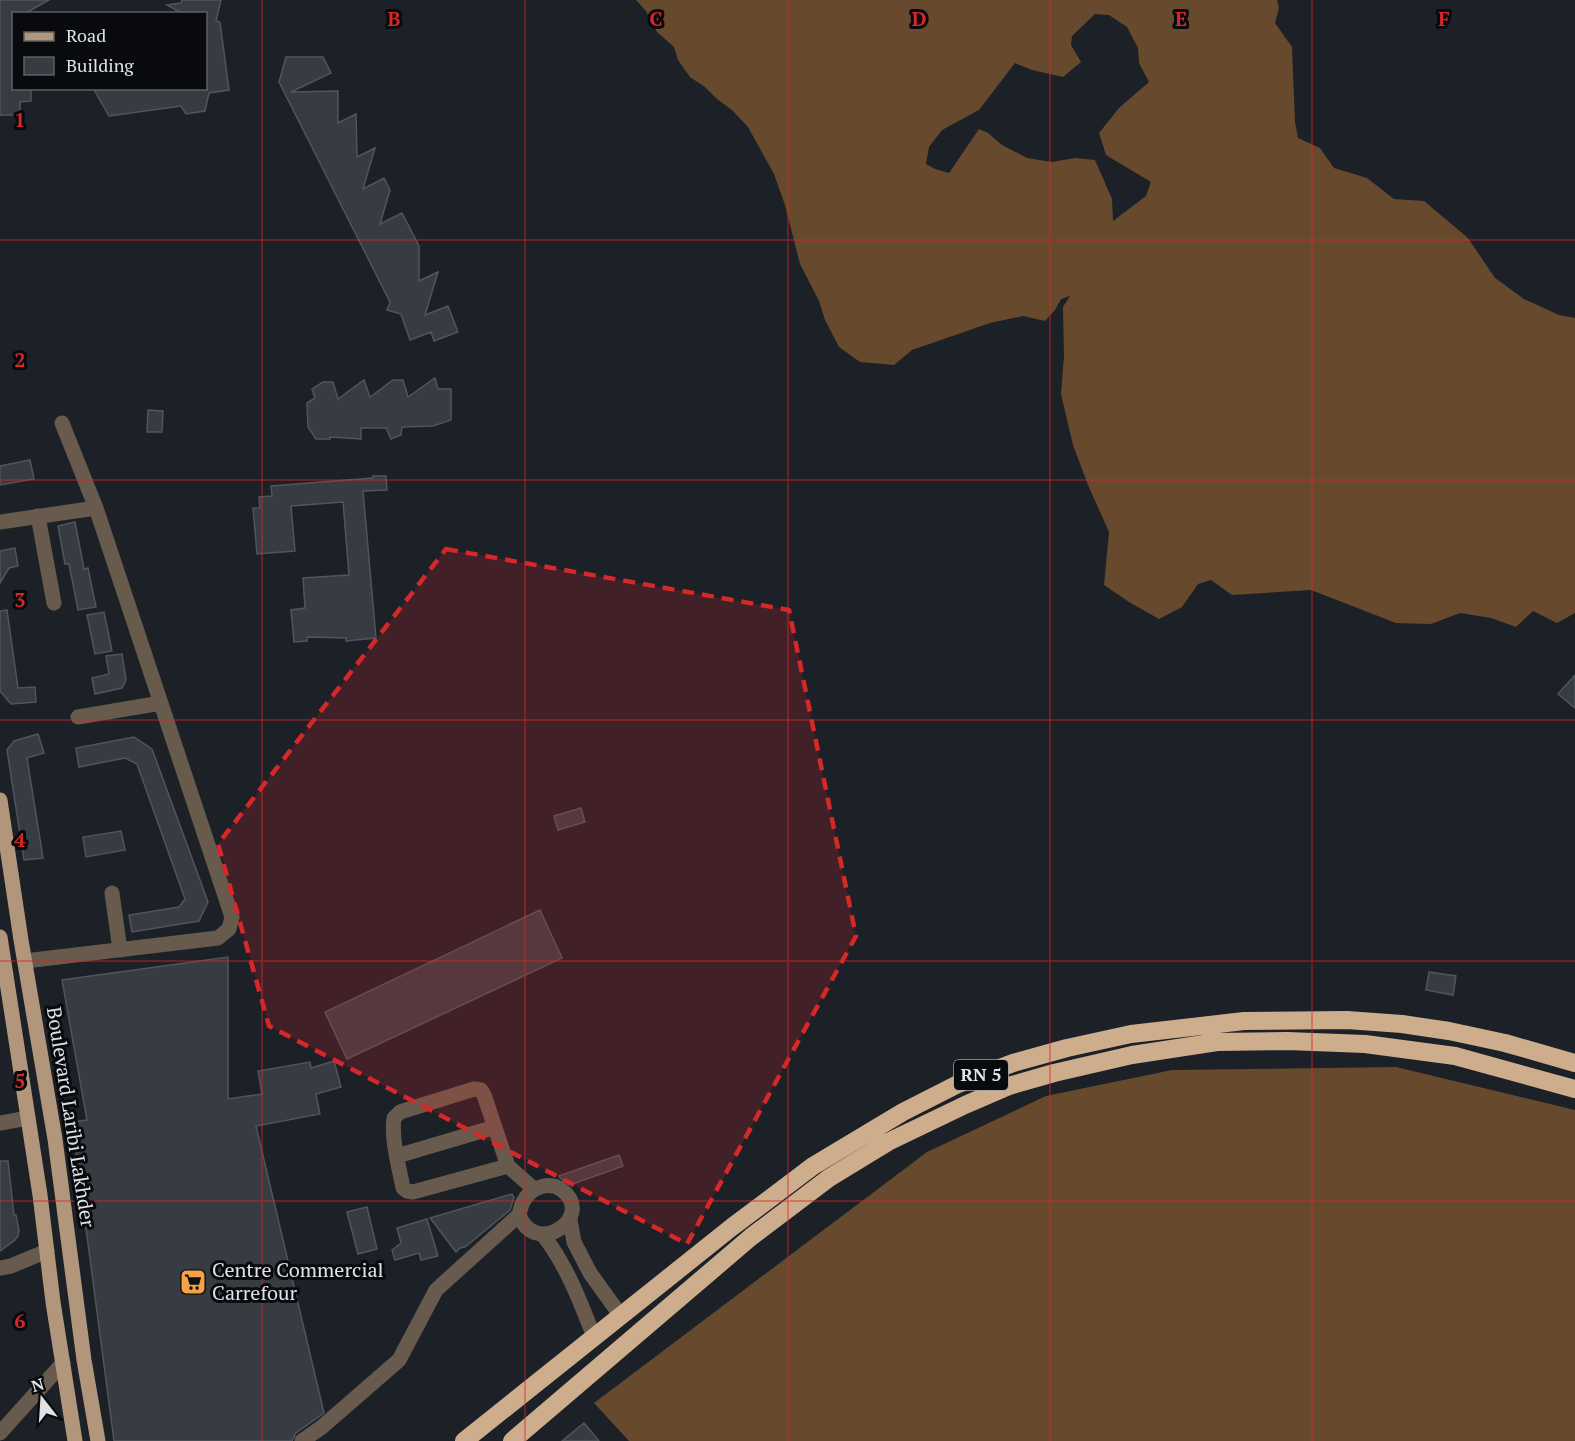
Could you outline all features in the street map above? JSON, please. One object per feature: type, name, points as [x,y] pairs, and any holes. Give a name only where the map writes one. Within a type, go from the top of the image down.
[{"type":"highway","name":"RN 5","points":[[464,1441],[732,1227],[813,1166],[903,1112],[958,1084],[1013,1063],[1131,1034],[1268,1021],[1347,1020],[1402,1024],[1449,1031],[1505,1043],[1575,1063]]},
{"type":"highway","name":"RN 5","points":[[512,1441],[751,1237],[829,1178],[888,1142],[1009,1086],[1132,1055],[1217,1042],[1287,1041],[1365,1044],[1455,1056],[1575,1089]]},
{"type":"main road","name":"Boulevard Laribi Lakhder","points":[[0,800],[55,1138],[84,1360],[98,1441]]},
{"type":"main road","points":[[0,937],[2,970],[40,1195],[53,1302],[75,1441]]},
{"type":"main road","points":[[63,1363],[84,1360]]},
{"type":"street","points":[[25,961],[218,938],[229,929],[232,917],[96,508],[62,423]]},
{"type":"street","points":[[0,522],[96,508]]},
{"type":"street","points":[[38,516],[54,603]]},
{"type":"street","points":[[78,717],[161,703]]},
{"type":"street","points":[[112,893],[120,950]]},
{"type":"street","points":[[508,1166],[413,1192],[407,1191],[404,1188],[397,1156],[392,1126],[394,1118],[400,1112],[474,1089],[480,1090],[484,1095],[508,1166],[534,1190]]},
{"type":"street","points":[[0,1123],[28,1118]]},
{"type":"street","points":[[397,1156],[495,1127]]},
{"type":"street","points":[[302,1441],[399,1360],[436,1290],[519,1215],[529,1194],[542,1186],[559,1188],[567,1194],[573,1210],[570,1220],[574,1242],[590,1273],[621,1317]]},
{"type":"street","points":[[519,1215],[525,1227],[533,1233],[543,1235],[555,1232],[570,1220]]},
{"type":"street","points":[[543,1235],[569,1275],[594,1337]]},
{"type":"street","points":[[0,1268],[11,1266],[47,1251]]},
{"type":"street","points":[[0,1433],[63,1363]]},
{"type":"highlighted area","points":[[446,549],[789,610],[856,936],[687,1244],[269,1026],[218,844]]},
{"type":"shaded area","points":[[636,0],[1277,0],[1279,8],[1275,23],[1292,47],[1295,122],[1298,138],[1320,148],[1334,168],[1367,178],[1394,199],[1424,201],[1468,238],[1495,278],[1524,299],[1559,315],[1575,318],[1575,613],[1557,623],[1533,611],[1516,627],[1491,618],[1460,613],[1431,624],[1396,623],[1311,590],[1232,595],[1211,580],[1198,584],[1182,607],[1159,619],[1129,602],[1104,585],[1109,532],[1073,445],[1061,394],[1064,356],[1063,307],[1070,296],[1061,299],[1045,321],[1023,316],[990,323],[912,350],[894,365],[860,362],[839,347],[825,320],[819,301],[800,264],[785,205],[774,174],[748,127],[732,110],[690,77],[678,60],[674,47],[657,32],[646,11]],"holes":[[[1095,14],[1109,15],[1127,27],[1138,48],[1139,63],[1149,82],[1119,108],[1099,133],[1106,155],[1151,182],[1146,196],[1113,221],[1112,199],[1095,160],[1075,158],[1052,162],[1027,158],[1002,145],[988,133],[979,129],[949,173],[926,164],[929,147],[942,130],[979,110],[1015,63],[1032,70],[1063,77],[1081,62],[1071,45],[1072,36]]]},
{"type":"shaded area","points":[[1396,1067],[1575,1110],[1575,1441],[629,1441],[594,1403],[927,1152],[1046,1096],[1172,1070]]},
{"type":"building","points":[[0,0],[49,0],[28,12],[12,12],[12,90],[31,90],[31,101],[20,102],[20,115],[0,115]]},
{"type":"building","points":[[182,0],[221,0],[216,21],[220,22],[229,90],[209,93],[205,111],[186,114],[181,106],[109,116],[94,90],[207,90],[207,12],[179,12],[167,5],[181,3]]},
{"type":"building","points":[[286,57],[323,57],[331,73],[291,92],[338,91],[338,123],[356,114],[357,157],[375,148],[363,189],[384,178],[390,190],[380,224],[402,213],[419,246],[419,281],[438,272],[425,315],[448,306],[458,332],[434,341],[431,332],[410,340],[401,314],[387,310],[390,302],[279,82]]},
{"type":"building","points":[[435,378],[438,389],[451,389],[451,420],[433,426],[402,427],[401,435],[391,439],[386,428],[361,428],[361,439],[330,437],[330,439],[316,439],[308,427],[307,403],[315,398],[312,389],[323,382],[333,382],[338,399],[364,380],[370,397],[393,380],[403,380],[408,397]]},
{"type":"building","points":[[148,410],[163,411],[162,432],[147,432]]},
{"type":"building","points":[[30,460],[34,479],[0,485],[0,466]]},
{"type":"building","points":[[373,476],[386,476],[387,490],[363,491],[376,638],[346,641],[346,638],[307,637],[307,641],[294,642],[291,610],[305,608],[303,578],[349,575],[343,502],[291,506],[295,551],[257,554],[253,508],[260,508],[259,497],[272,496],[271,486],[373,478]]},
{"type":"building","points":[[75,522],[84,569],[88,568],[96,607],[78,610],[69,564],[65,564],[58,526]]},
{"type":"building","points":[[15,548],[18,566],[9,568],[0,583],[0,551]]},
{"type":"building","points":[[7,610],[18,688],[35,687],[36,702],[11,704],[0,691],[0,611]]},
{"type":"building","points":[[104,612],[112,651],[95,654],[87,615]]},
{"type":"building","points":[[122,654],[126,680],[122,688],[95,694],[92,678],[109,674],[106,656]]},
{"type":"building","points":[[1575,675],[1575,708],[1558,694]]},
{"type":"building","points":[[38,734],[44,753],[27,758],[43,858],[24,860],[7,750],[14,741]]},
{"type":"building","points":[[134,737],[152,749],[208,902],[199,921],[132,932],[129,915],[179,907],[185,899],[137,764],[125,758],[79,767],[76,748]]},
{"type":"building","points":[[581,808],[585,822],[558,830],[554,816]]},
{"type":"building","points":[[121,831],[125,850],[86,857],[83,837]]},
{"type":"building","points":[[540,910],[562,958],[347,1059],[325,1012]]},
{"type":"building","name":"Centre Commercial Carrefour","points":[[228,957],[228,1099],[262,1094],[258,1071],[310,1062],[311,1068],[334,1061],[341,1087],[316,1094],[320,1114],[256,1126],[324,1413],[296,1433],[292,1441],[114,1441],[72,1122],[87,1120],[62,980]]},
{"type":"building","points":[[1429,972],[1456,976],[1453,995],[1426,990]]},
{"type":"building","points":[[619,1155],[623,1166],[570,1185],[559,1176]]},
{"type":"building","points":[[0,1161],[8,1161],[14,1215],[16,1215],[19,1230],[15,1240],[0,1251]]},
{"type":"building","points":[[512,1194],[514,1197],[510,1210],[456,1252],[430,1218]]},
{"type":"building","points":[[367,1207],[377,1249],[358,1254],[347,1212]]},
{"type":"building","points":[[427,1219],[438,1256],[421,1260],[419,1253],[395,1260],[392,1250],[401,1243],[397,1228]]},
{"type":"building","points":[[584,1423],[599,1441],[562,1441]]},
{"type":"place","name":"Centre Commercial Carrefour","points":[[193,1282]]}]
